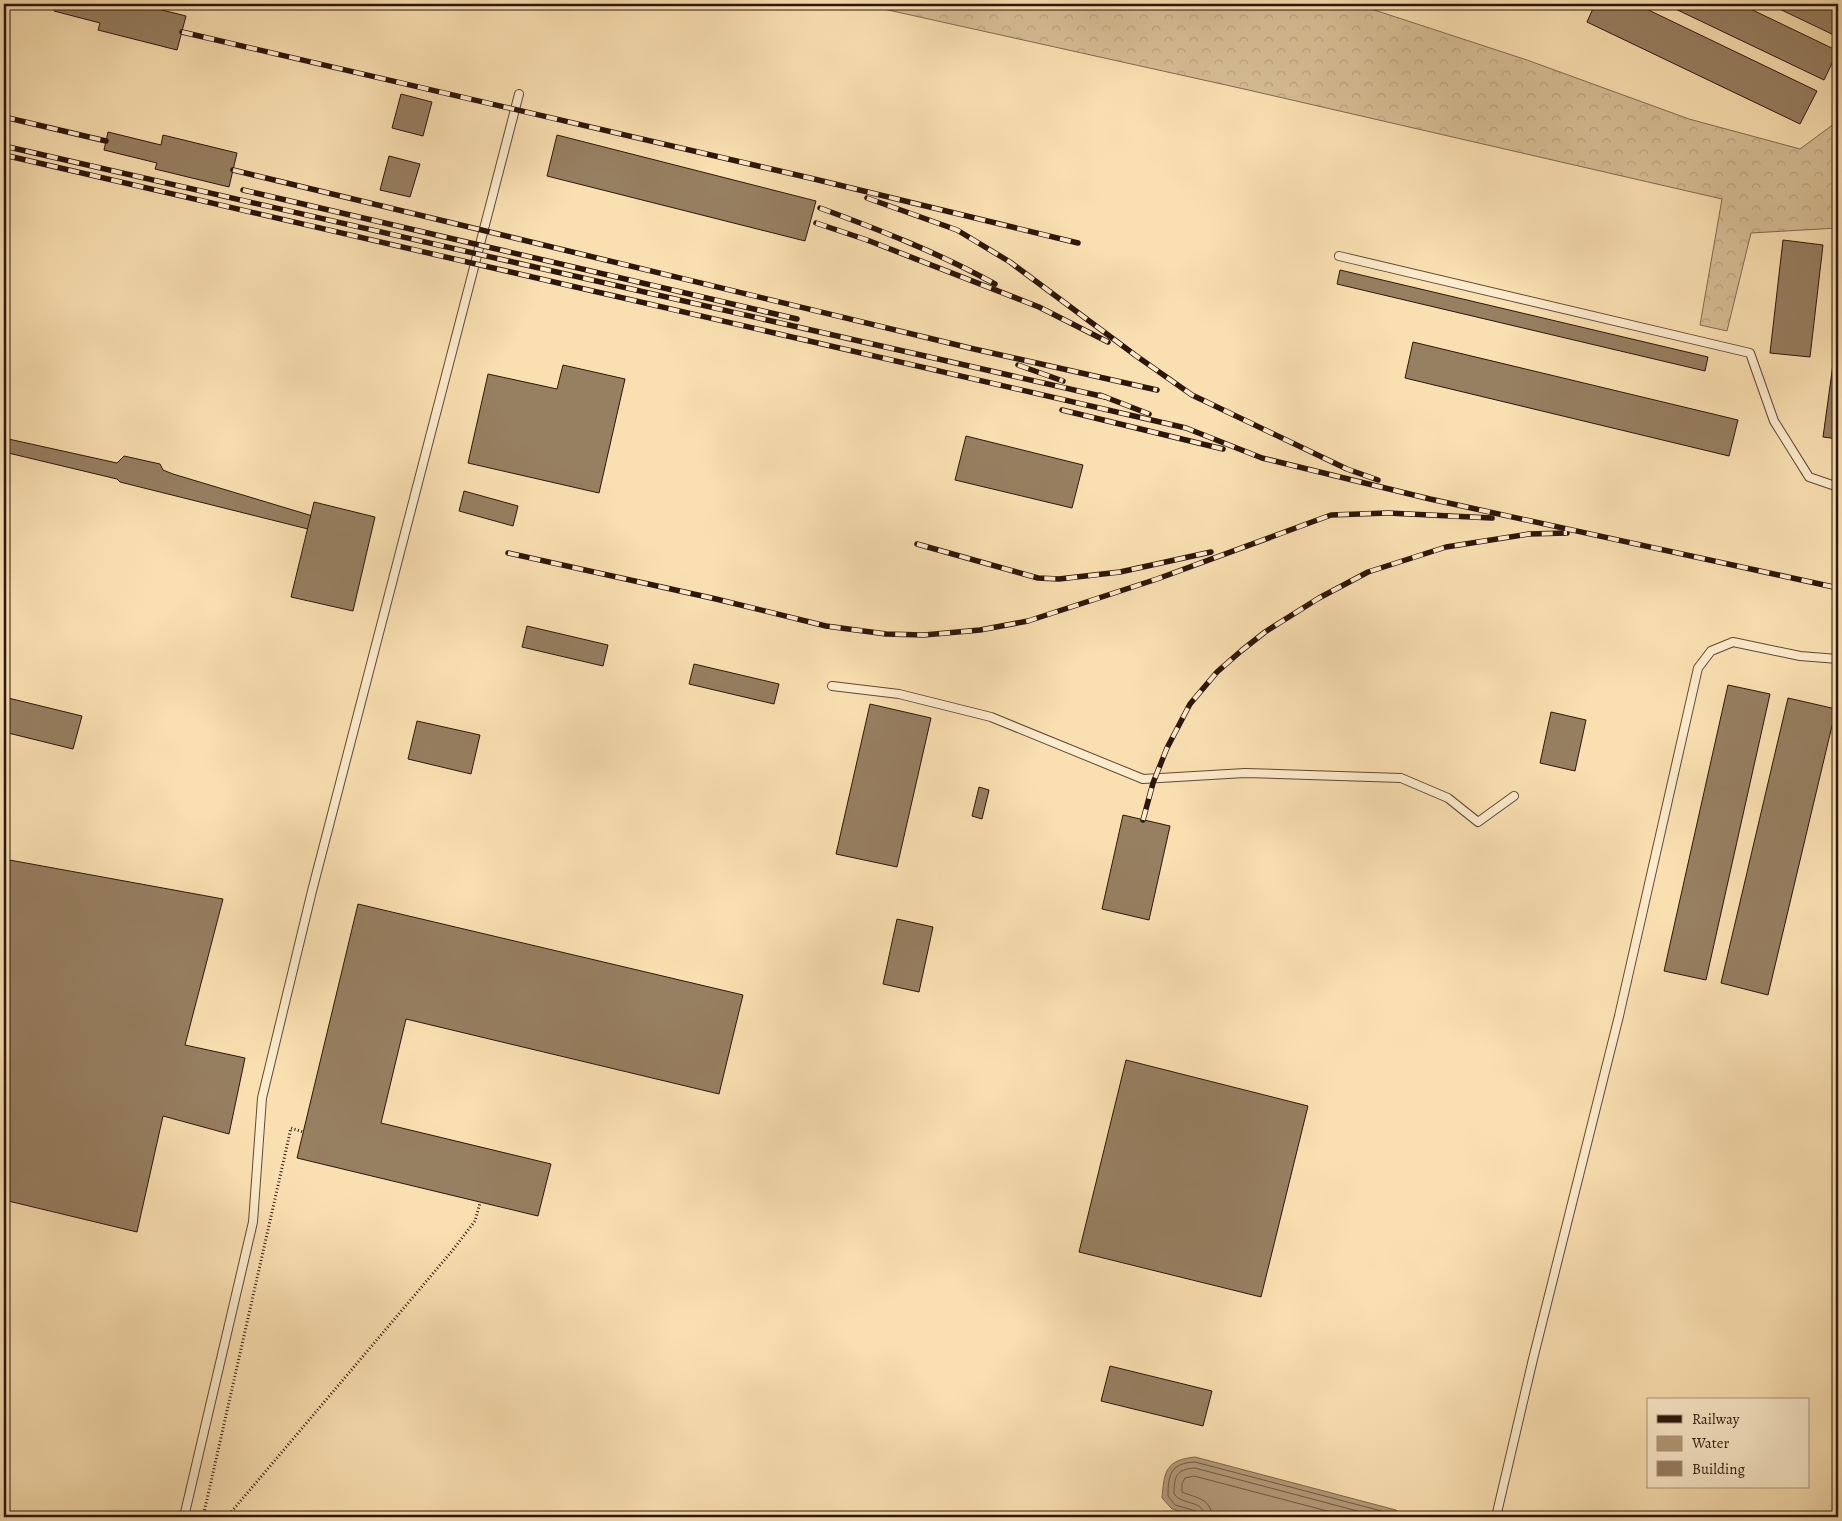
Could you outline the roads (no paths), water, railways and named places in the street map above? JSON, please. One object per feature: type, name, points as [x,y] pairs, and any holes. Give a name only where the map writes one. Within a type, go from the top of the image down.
[{"type":"lane","points":[[184,1517],[253,1222],[262,1098],[312,891],[519,94]]},
{"type":"lane","points":[[1339,256],[1750,353],[1774,421],[1809,477],[1838,487]]},
{"type":"lane","points":[[1496,1517],[1533,1358],[1619,1016],[1698,668],[1711,651],[1733,642],[1800,656],[1838,659]]},
{"type":"lane","points":[[832,686],[899,694],[991,718],[1143,779],[1244,773],[1401,778],[1448,798],[1478,822],[1514,796]]},
{"type":"water","points":[[1195,1457],[1396,1510],[1404,1517],[1202,1517],[1172,1509],[1162,1498],[1168,1468],[1178,1461]]},
{"type":"railway","points":[[182,32],[810,178],[1078,243]]},
{"type":"railway","points":[[4,117],[106,141]]},
{"type":"railway","points":[[4,146],[1105,397]]},
{"type":"railway","points":[[4,155],[1186,428],[1262,458],[1430,499],[1838,588]]},
{"type":"railway","points":[[233,170],[974,349],[1157,390]]},
{"type":"railway","points":[[243,190],[797,319]]},
{"type":"railway","points":[[867,198],[957,230],[1010,262],[1192,395],[1347,469],[1378,480]]},
{"type":"railway","points":[[820,208],[909,243],[995,284]]},
{"type":"railway","points":[[816,223],[867,240],[1039,307],[1108,342]]},
{"type":"railway","points":[[1018,365],[1063,381]]},
{"type":"railway","points":[[1100,395],[1149,414]]},
{"type":"railway","points":[[1062,410],[1223,449]]},
{"type":"railway","points":[[508,553],[716,599],[826,626],[886,634],[924,635],[980,630],[1028,621],[1157,579],[1331,515],[1388,513],[1492,518]]},
{"type":"railway","points":[[1143,820],[1153,783],[1167,748],[1190,704],[1217,672],[1265,632],[1319,598],[1368,572],[1446,547],[1529,534],[1567,533]]},
{"type":"railway","points":[[917,544],[1038,578],[1059,579],[1120,572],[1211,552]]}]
